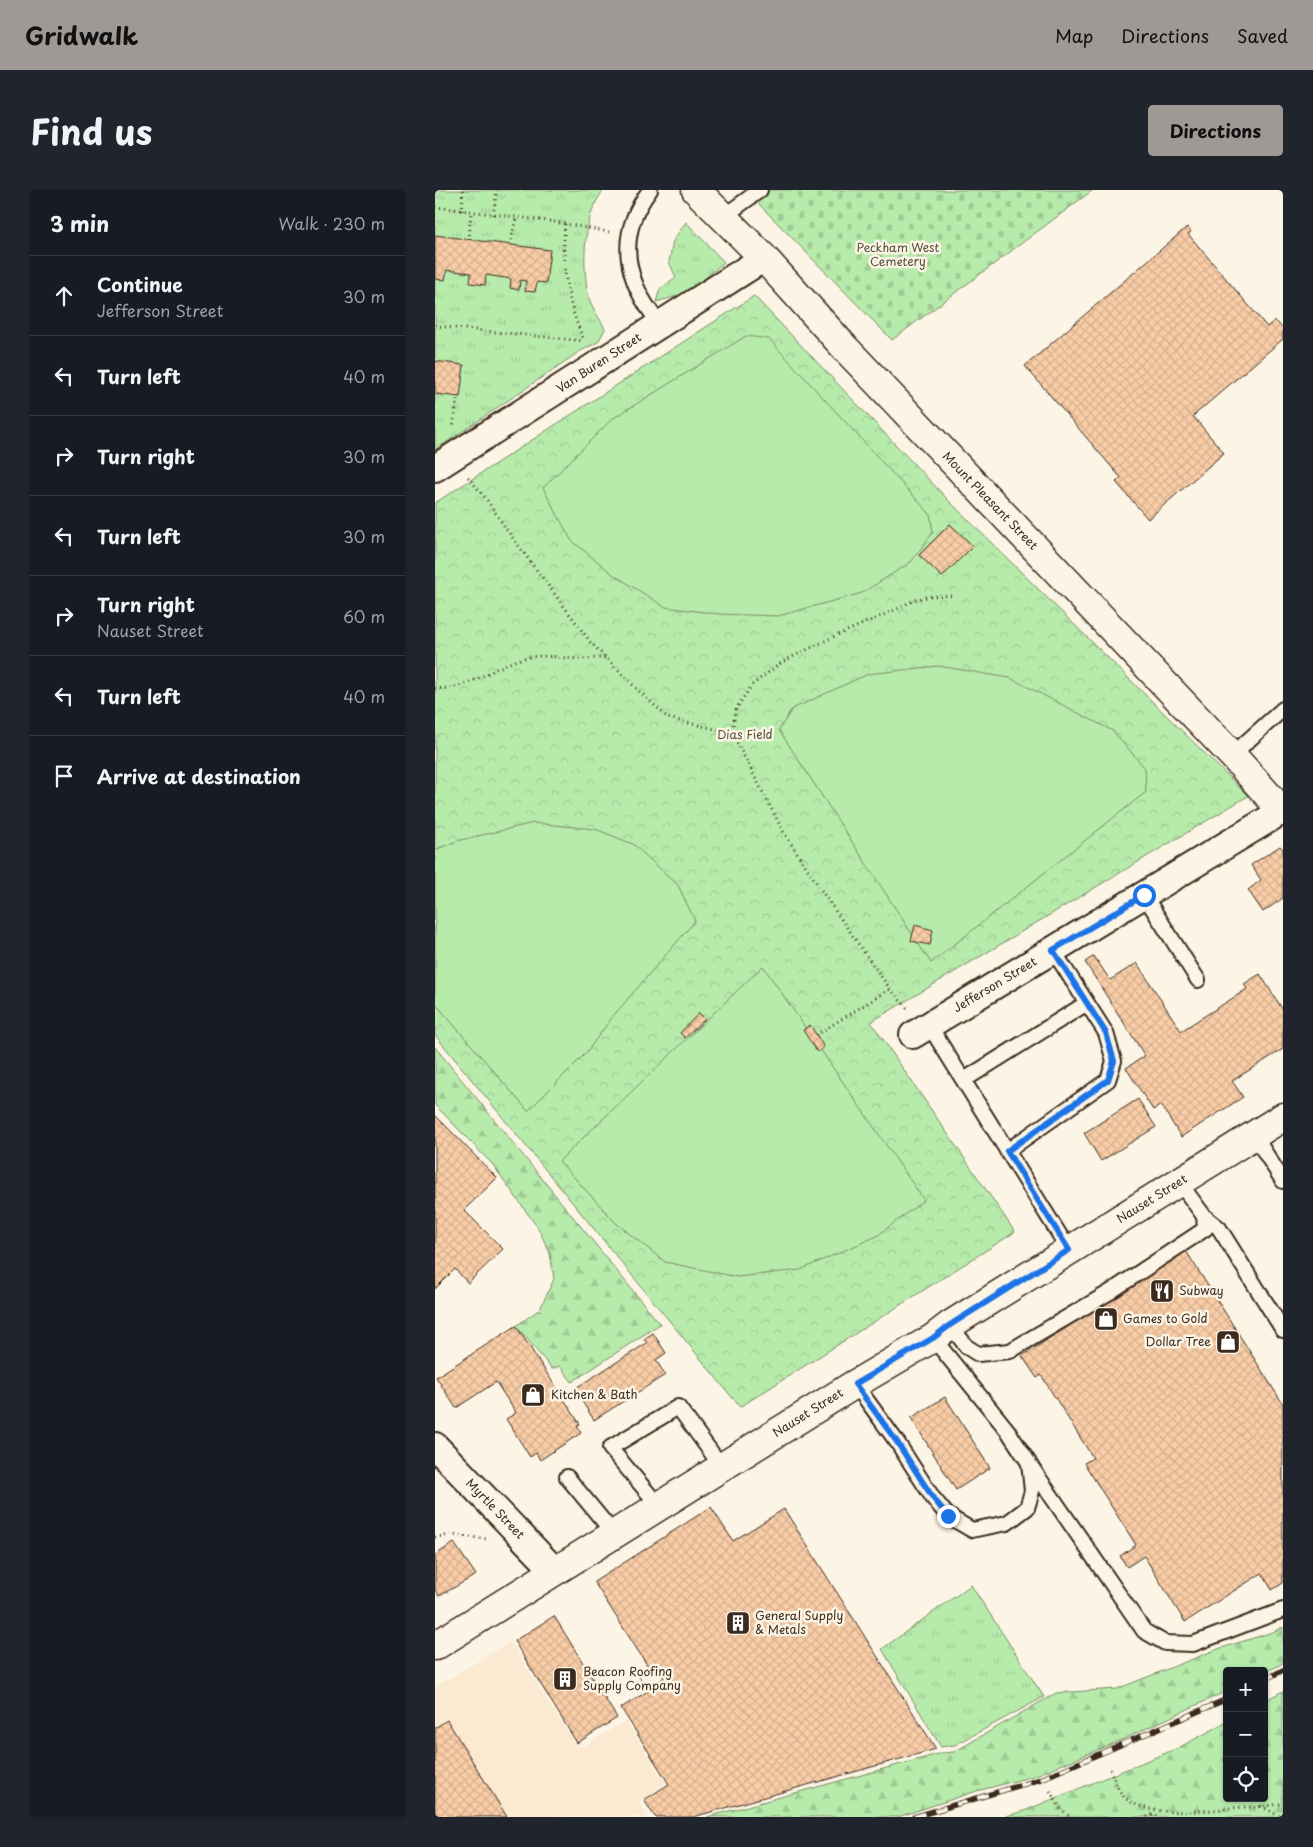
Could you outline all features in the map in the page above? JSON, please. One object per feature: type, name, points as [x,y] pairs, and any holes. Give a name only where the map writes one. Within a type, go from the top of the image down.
[{"type":"main road","name":"Mount Pleasant Street","points":[[696,190],[764,258],[846,349],[1283,811]]},
{"type":"main road","name":"Nauset Street","points":[[435,1646],[1283,1117]]},
{"type":"street","name":"Van Buren Street","points":[[446,453],[627,345],[764,258]]},
{"type":"street","name":"Jefferson Street","points":[[917,1023],[1053,950],[1283,811]]},
{"type":"street","name":"Myrtle Street","points":[[435,1446],[555,1571]]},
{"type":"lane","points":[[650,190],[633,218],[627,259],[631,274],[642,299],[649,312],[659,324]]},
{"type":"lane","points":[[723,217],[759,190]]},
{"type":"lane","points":[[1232,755],[1283,709]]},
{"type":"lane","points":[[1144,895],[1198,980]]},
{"type":"lane","points":[[1007,1151],[1108,1080],[1114,1061],[1106,1033],[1053,950]]},
{"type":"lane","points":[[964,1080],[1087,1002]]},
{"type":"lane","points":[[917,1023],[964,1080],[1069,1250]]},
{"type":"lane","points":[[1253,1135],[1283,1181]]},
{"type":"lane","points":[[1179,1182],[1204,1222],[1219,1228],[1283,1330]]},
{"type":"lane","points":[[942,1331],[978,1354],[1010,1351],[1110,1292],[1204,1222]]},
{"type":"lane","points":[[942,1331],[1029,1463],[1144,1631],[1165,1643],[1193,1644],[1283,1610]]},
{"type":"lane","points":[[855,1384],[897,1442],[938,1504],[948,1516],[972,1530],[1007,1523],[1027,1508],[1032,1490],[1029,1463]]},
{"type":"lane","points":[[659,1506],[611,1448],[679,1407],[721,1467]]},
{"type":"lane","points":[[567,1477],[614,1534]]},
{"type":"path","points":[[462,211],[463,190]]},
{"type":"path","points":[[493,215],[497,190]]},
{"type":"path","points":[[435,207],[565,224],[630,236]]},
{"type":"path","points":[[469,240],[471,212]]},
{"type":"path","points":[[510,245],[516,218]]},
{"type":"path","points":[[565,224],[567,287],[577,325],[584,341]]},
{"type":"path","points":[[435,326],[627,345]]},
{"type":"path","points":[[458,396],[446,453],[487,500],[509,533],[592,644],[668,718],[732,733]]},
{"type":"path","points":[[917,1023],[890,989],[827,899],[783,831],[732,733],[736,709],[752,685],[782,662],[902,607],[908,602],[939,595],[953,596]]},
{"type":"path","points":[[435,688],[445,689],[465,685],[484,674],[522,658],[550,656],[579,659],[606,658]]},
{"type":"path","points":[[816,1035],[890,989]]},
{"type":"path","points":[[435,1538],[452,1535],[488,1540]]},
{"type":"path","points":[[1110,1769],[1117,1788],[1124,1798],[1159,1817]]},
{"type":"path","points":[[1050,1791],[1059,1808],[1070,1817]]},
{"type":"path","points":[[1147,1817],[1154,1814],[1283,1804]]},
{"type":"path","points":[[1261,1806],[1281,1817]]},
{"type":"shaded area","points":[[510,1642],[577,1747],[581,1747],[626,1721],[666,1783],[639,1802],[648,1817],[435,1817],[435,1687]]},
{"type":"green space","points":[[435,190],[604,190],[597,200],[588,226],[585,268],[589,298],[605,329],[598,342],[579,352],[435,450]]},
{"type":"green space","name":"Peckham West Cemetery","points":[[745,190],[1093,190],[892,340]]},
{"type":"green space","points":[[686,222],[724,262],[688,293],[656,302],[660,289],[676,277],[669,262],[673,241]]},
{"type":"green space","name":"Dias Field","points":[[754,296],[952,504],[1248,796],[871,1022],[1015,1232],[740,1407],[435,1035],[435,503]]},
{"type":"green space","points":[[746,336],[769,339],[930,514],[933,532],[911,562],[862,593],[778,616],[719,614],[665,607],[614,575],[571,540],[543,488],[612,419]]},
{"type":"green space","points":[[938,666],[1010,678],[1113,731],[1145,768],[1146,792],[931,963],[779,730],[792,709],[868,674]]},
{"type":"green space","points":[[533,823],[595,829],[633,844],[678,885],[695,921],[614,1015],[585,1054],[528,1111],[435,1003],[435,850],[457,841]]},
{"type":"green space","points":[[763,966],[924,1200],[877,1236],[800,1270],[737,1277],[665,1262],[616,1223],[559,1161]]},
{"type":"green space","points":[[435,1047],[660,1324],[572,1382],[560,1366],[552,1369],[516,1326],[540,1309],[554,1279],[550,1253],[538,1228],[493,1165],[435,1105]]},
{"type":"green space","points":[[971,1585],[1044,1697],[955,1745],[941,1747],[882,1649]]},
{"type":"green space","points":[[1283,1627],[1283,1663],[1268,1671],[1268,1667],[1223,1667],[1223,1693],[1117,1742],[1034,1776],[977,1791],[898,1817],[707,1817],[942,1753],[954,1752],[1056,1693],[1117,1689],[1218,1649],[1273,1632]]},
{"type":"green space","points":[[1283,1691],[1283,1817],[1003,1817],[1024,1811],[1178,1748],[1223,1724],[1223,1802],[1268,1802],[1268,1699]]},
{"type":"building","points":[[1187,227],[1191,232],[1188,234],[1267,327],[1275,320],[1283,329],[1283,339],[1193,416],[1224,453],[1148,519],[1116,482],[1121,478],[1025,366]]},
{"type":"building","points":[[435,235],[550,250],[546,283],[537,282],[535,292],[525,291],[526,281],[520,280],[519,290],[510,288],[511,279],[486,275],[485,285],[470,283],[471,273],[447,270],[445,280],[435,279]]},
{"type":"building","points":[[435,361],[464,365],[460,397],[435,394]]},
{"type":"building","points":[[950,524],[973,546],[942,577],[919,555]]},
{"type":"building","points":[[1280,846],[1283,849],[1283,898],[1263,912],[1248,890],[1261,880],[1251,865]]},
{"type":"building","points":[[915,925],[933,930],[930,945],[911,941]]},
{"type":"building","points":[[1094,956],[1110,980],[1137,963],[1181,1031],[1247,989],[1244,984],[1260,974],[1283,1010],[1283,1049],[1232,1081],[1243,1097],[1181,1137],[1161,1105],[1153,1110],[1126,1068],[1145,1056],[1085,962]]},
{"type":"building","points":[[699,1013],[705,1019],[685,1038],[680,1033]]},
{"type":"building","points":[[810,1025],[824,1047],[817,1052],[803,1030]]},
{"type":"building","points":[[1138,1099],[1156,1127],[1101,1161],[1084,1133]]},
{"type":"building","points":[[435,1115],[497,1178],[464,1210],[503,1249],[468,1283],[455,1269],[435,1289]]},
{"type":"building","points":[[1186,1251],[1283,1404],[1283,1583],[1272,1590],[1262,1573],[1185,1622],[1144,1556],[1127,1567],[1120,1556],[1136,1545],[1084,1463],[1093,1458],[1041,1375],[1037,1378],[1022,1356]]},
{"type":"building","name":"Kitchen & Bath","points":[[516,1326],[580,1424],[577,1426],[581,1433],[540,1460],[536,1453],[530,1457],[506,1419],[516,1413],[496,1382],[456,1408],[436,1377]]},
{"type":"building","points":[[653,1333],[666,1353],[656,1360],[665,1375],[594,1420],[574,1389],[647,1343],[644,1339]]},
{"type":"building","points":[[945,1397],[990,1468],[956,1490],[911,1418]]},
{"type":"building","name":"General Supply & Metals","points":[[711,1507],[733,1541],[784,1509],[936,1749],[693,1817],[655,1817],[644,1800],[669,1784],[621,1708],[648,1691],[638,1675],[649,1668],[594,1582]],"holes":[[[655,1665],[664,1678],[647,1689],[639,1676]]]},
{"type":"building","points":[[454,1543],[476,1575],[439,1596],[435,1590],[435,1555]]},
{"type":"building","name":"Beacon Roofing Supply Company","points":[[554,1616],[617,1718],[577,1743],[514,1641]]},
{"type":"building","points":[[447,1720],[507,1817],[435,1817],[435,1728]]},
{"type":"railway","points":[[1268,1678],[1283,1670]]},
{"type":"railway","points":[[914,1817],[1041,1779],[1223,1701]]},
{"type":"place","name":"Subway","points":[[1162,1291]]},
{"type":"place","name":"Games to Gold","points":[[1106,1319]]},
{"type":"place","name":"Dollar Tree","points":[[1228,1342]]},
{"type":"place","name":"Kitchen & Bath","points":[[533,1395]]},
{"type":"place","name":"General Supply & Metals","points":[[738,1623]]},
{"type":"place","name":"Beacon Roofing Supply Company","points":[[565,1679]]},
{"type":"route","points":[[948,1516],[933,1498],[897,1442],[855,1384],[933,1338],[950,1325],[1069,1250],[1007,1151],[1108,1080],[1114,1061],[1106,1033],[1053,950],[1144,895]]}]
